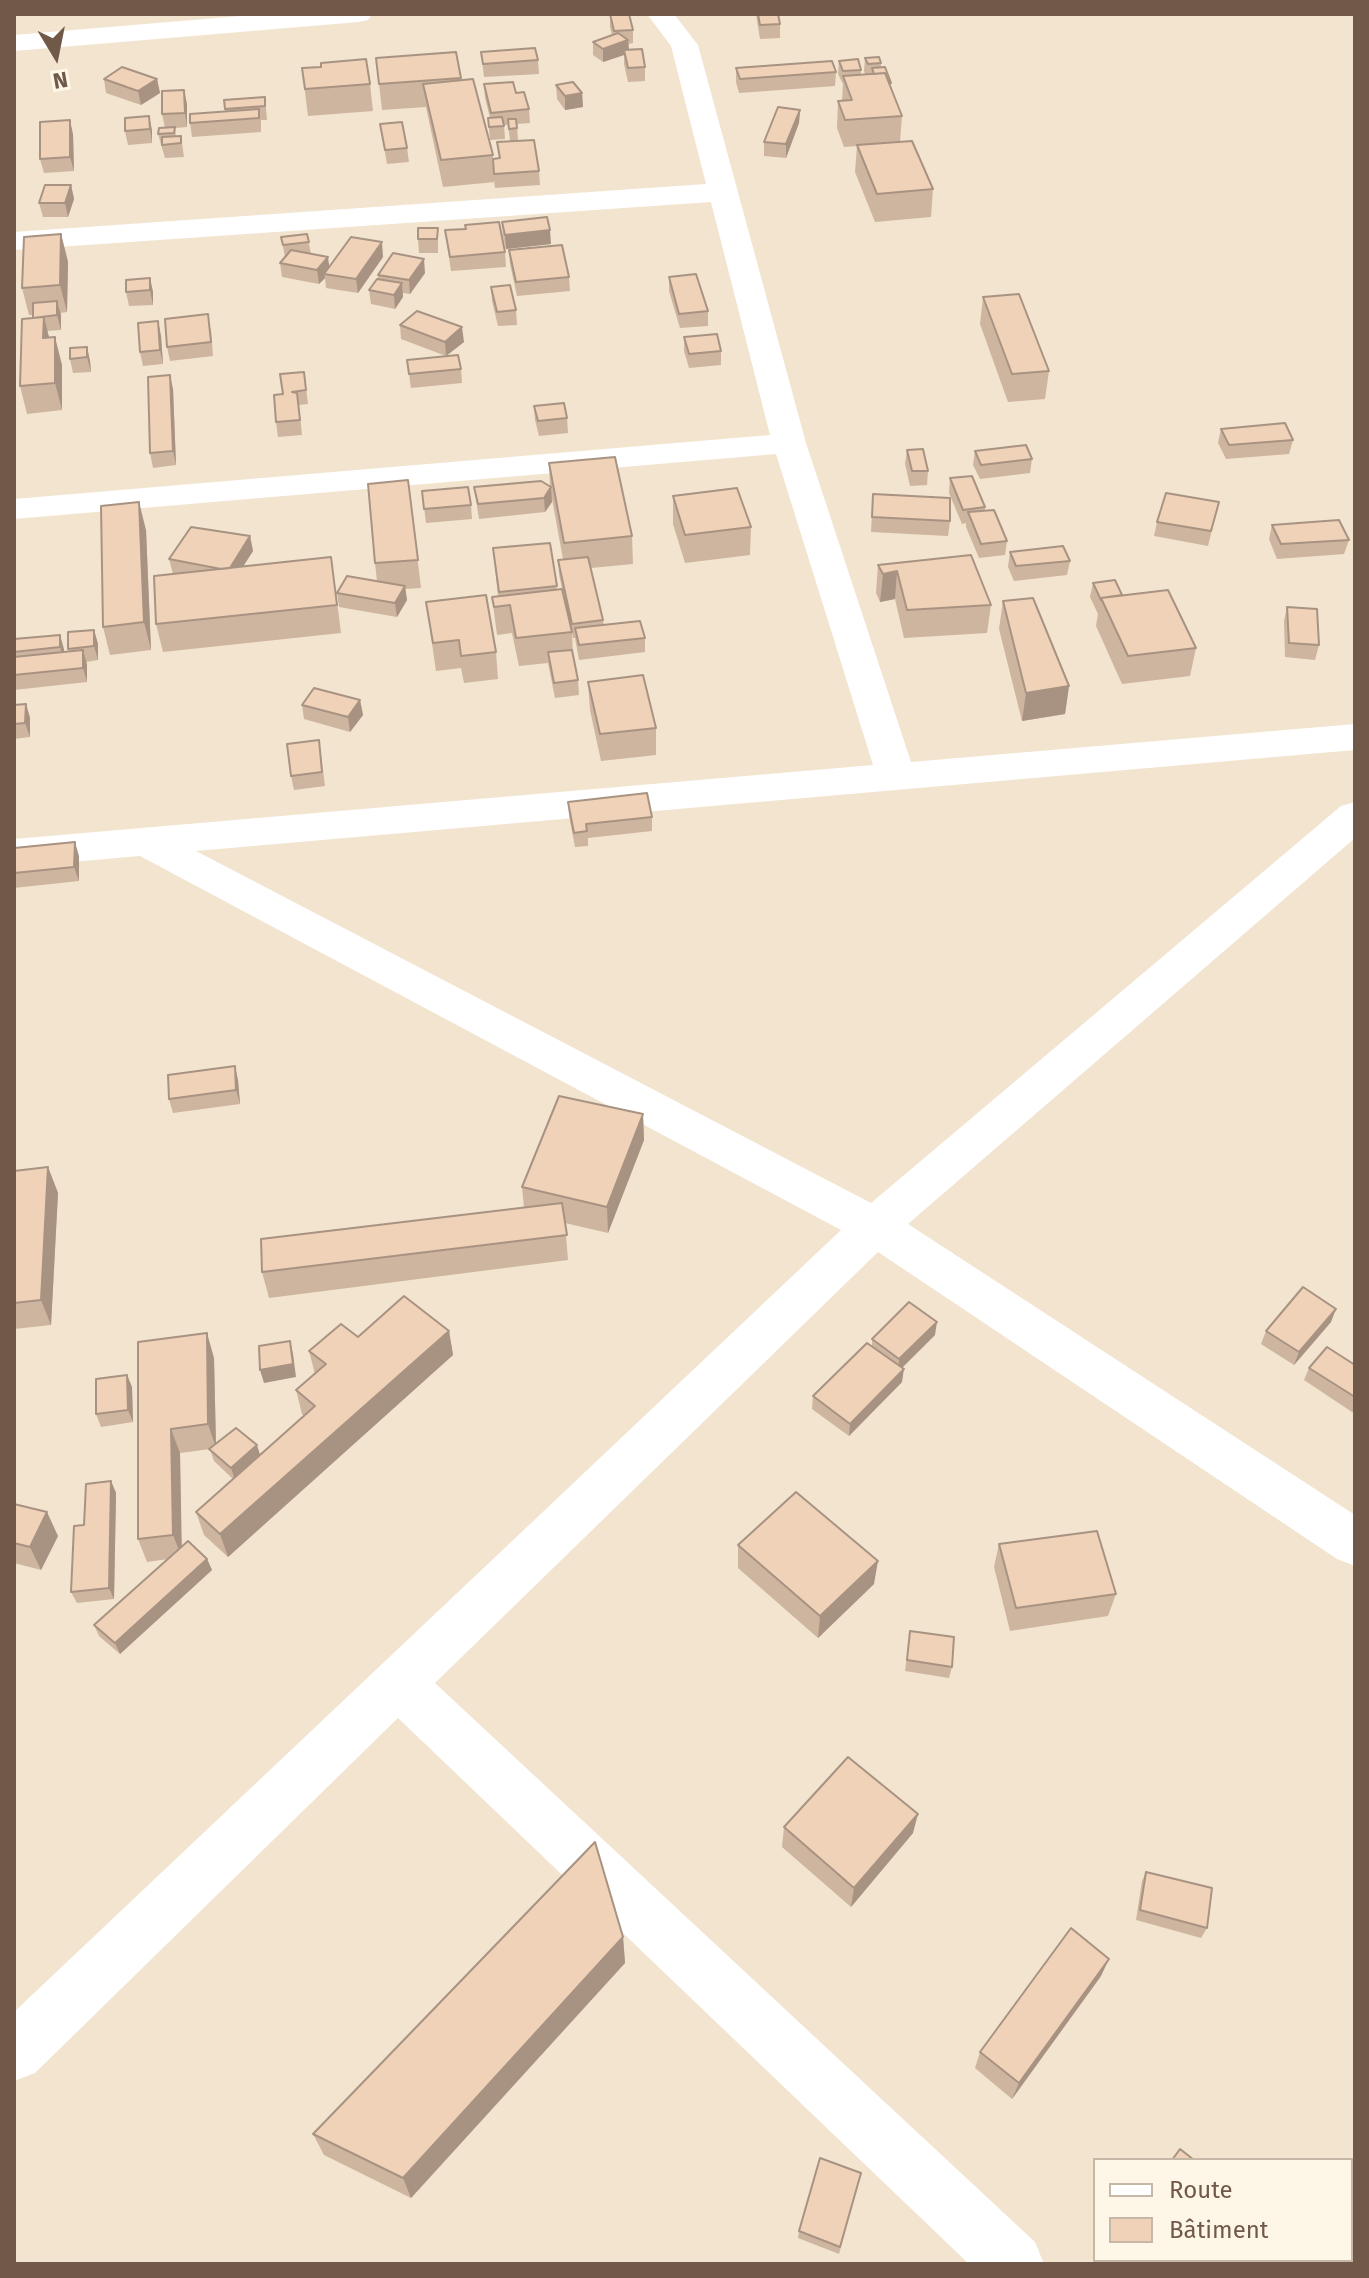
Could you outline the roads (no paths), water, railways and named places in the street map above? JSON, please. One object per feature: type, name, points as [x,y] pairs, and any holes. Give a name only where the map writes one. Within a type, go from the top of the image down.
[{"type":"street","points":[[14,26],[15,14]]},
{"type":"street","points":[[14,43],[359,14]]},
{"type":"street","points":[[660,14],[684,45],[789,443],[896,776]]},
{"type":"street","points":[[14,241],[722,192]]},
{"type":"street","points":[[14,509],[789,443]]},
{"type":"street","points":[[14,853],[1355,737]]},
{"type":"street","points":[[14,2052],[875,1226],[1355,816]]},
{"type":"street","points":[[142,840],[875,1226],[1355,1543]]},
{"type":"street","points":[[398,1683],[1013,2264]]}]
